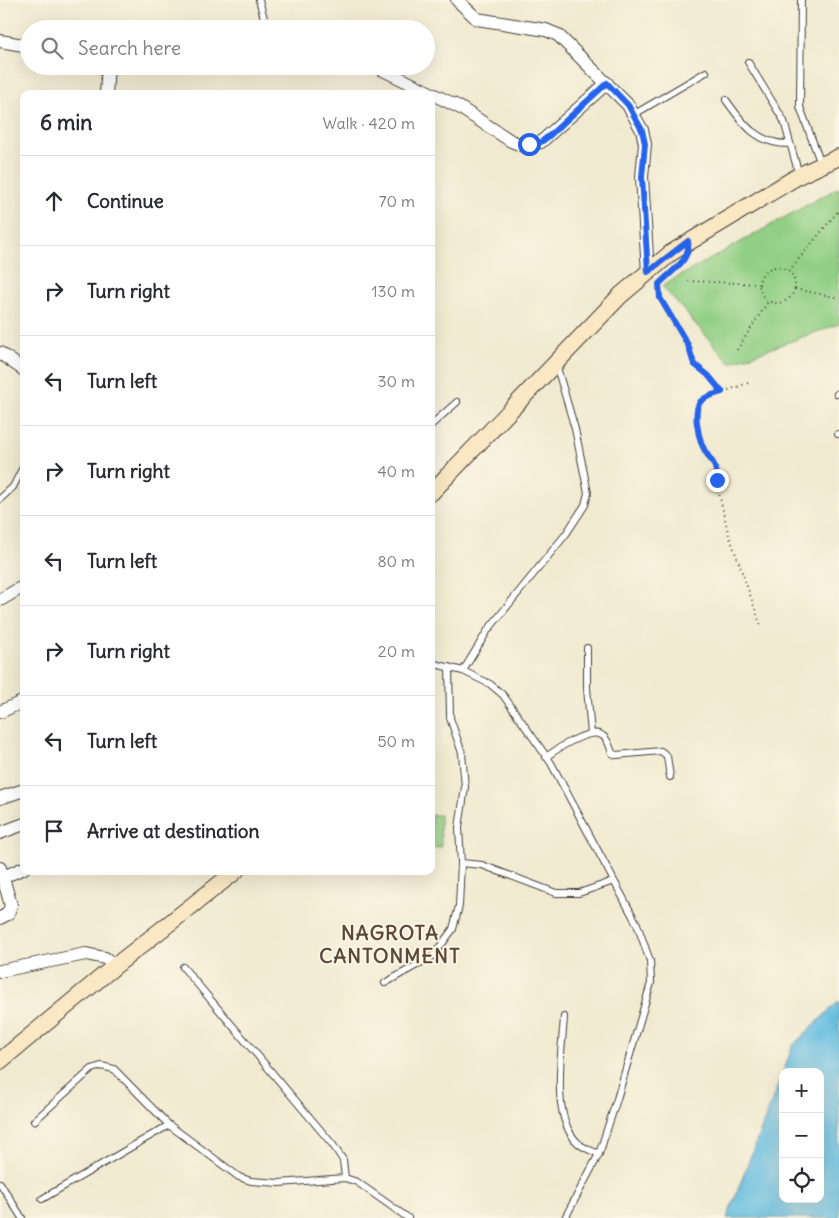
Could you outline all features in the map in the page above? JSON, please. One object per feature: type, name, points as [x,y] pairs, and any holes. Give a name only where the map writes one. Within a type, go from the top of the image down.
[{"type":"main road","points":[[435,489],[617,300],[648,272],[692,238],[799,175],[839,156]]},
{"type":"main road","points":[[0,1061],[115,966],[231,875]]},
{"type":"street","points":[[457,0],[478,19],[546,30],[558,35],[628,105],[642,130],[645,144],[642,177],[648,272]]},
{"type":"street","points":[[0,41],[20,44]]},
{"type":"street","points":[[106,89],[107,75]]},
{"type":"street","points":[[393,75],[424,90]]},
{"type":"street","points":[[435,95],[459,107],[511,141],[521,145],[541,142],[607,83]]},
{"type":"street","points":[[0,353],[20,367]]},
{"type":"street","points":[[0,600],[20,588]]},
{"type":"street","points":[[0,712],[20,702]]},
{"type":"street","points":[[0,798],[20,791]]},
{"type":"street","points":[[0,833],[20,826]]},
{"type":"street","points":[[0,918],[8,914],[11,905],[1,872],[20,869]]},
{"type":"street","points":[[0,971],[86,954],[105,958],[115,966]]},
{"type":"lane","points":[[259,0],[264,20]]},
{"type":"lane","points":[[801,0],[800,108],[821,165]]},
{"type":"lane","points":[[748,62],[784,121],[799,175]]},
{"type":"lane","points":[[633,115],[706,72]]},
{"type":"lane","points":[[726,100],[744,126],[770,143],[789,144]]},
{"type":"lane","points":[[463,671],[488,630],[566,534],[585,506],[588,493],[575,430],[556,364]]},
{"type":"lane","points":[[435,421],[457,402]]},
{"type":"lane","points":[[0,499],[13,486],[20,473]]},
{"type":"lane","points":[[587,648],[587,688],[591,734]]},
{"type":"lane","points":[[435,664],[463,671],[490,684],[504,695],[546,756],[636,924],[650,960],[652,973],[617,1099],[599,1154],[565,1218]]},
{"type":"lane","points":[[385,983],[432,956],[453,929],[459,906],[461,864],[459,828],[465,787],[462,753],[450,718],[449,667]]},
{"type":"lane","points":[[546,756],[569,742],[591,734],[600,734],[605,737],[612,753],[616,755],[661,751],[667,756],[670,777]]},
{"type":"lane","points":[[461,864],[482,865],[556,893],[579,893],[614,881]]},
{"type":"lane","points":[[183,967],[333,1145],[343,1160],[345,1178]]},
{"type":"lane","points":[[564,1018],[560,1084],[562,1111],[570,1132],[578,1144],[599,1154]]},
{"type":"lane","points":[[34,1121],[92,1069],[102,1066],[114,1069],[170,1125],[239,1178],[279,1183],[345,1178],[358,1182],[408,1218]]},
{"type":"lane","points":[[42,1199],[170,1125]]},
{"type":"lane","points":[[0,1183],[22,1218]]},
{"type":"path","points":[[789,271],[839,210]]},
{"type":"path","points":[[681,262],[659,284],[659,294],[688,345],[694,364],[708,375],[722,392]]},
{"type":"path","points":[[780,267],[789,271],[795,280],[795,289],[792,296],[782,302],[768,300],[762,295],[760,284],[763,274],[770,268],[780,267]]},
{"type":"path","points":[[688,281],[760,284]]},
{"type":"path","points":[[795,289],[839,298]]},
{"type":"path","points":[[737,350],[768,300]]},
{"type":"path","points":[[748,383],[706,398],[700,402],[697,410],[702,446],[716,466],[719,493],[728,532],[761,626]]},
{"type":"green space","points":[[839,187],[839,324],[730,363],[662,286]]},
{"type":"green space","points":[[435,815],[440,815],[441,847],[435,848]]},
{"type":"water","points":[[839,1001],[839,1218],[727,1218],[779,1082],[779,1203],[824,1203],[824,1068],[784,1068],[793,1045]]},
{"type":"district","name":"NAGROTA CANTONMENT","points":[[390,944]]},
{"type":"route","points":[[529,144],[541,142],[549,136],[607,83],[628,105],[642,130],[645,144],[642,177],[648,272],[688,241],[689,250],[687,256],[659,284],[658,290],[660,298],[666,305],[688,345],[694,364],[708,375],[722,392],[700,402],[697,410],[702,446],[716,466],[717,480]]}]
